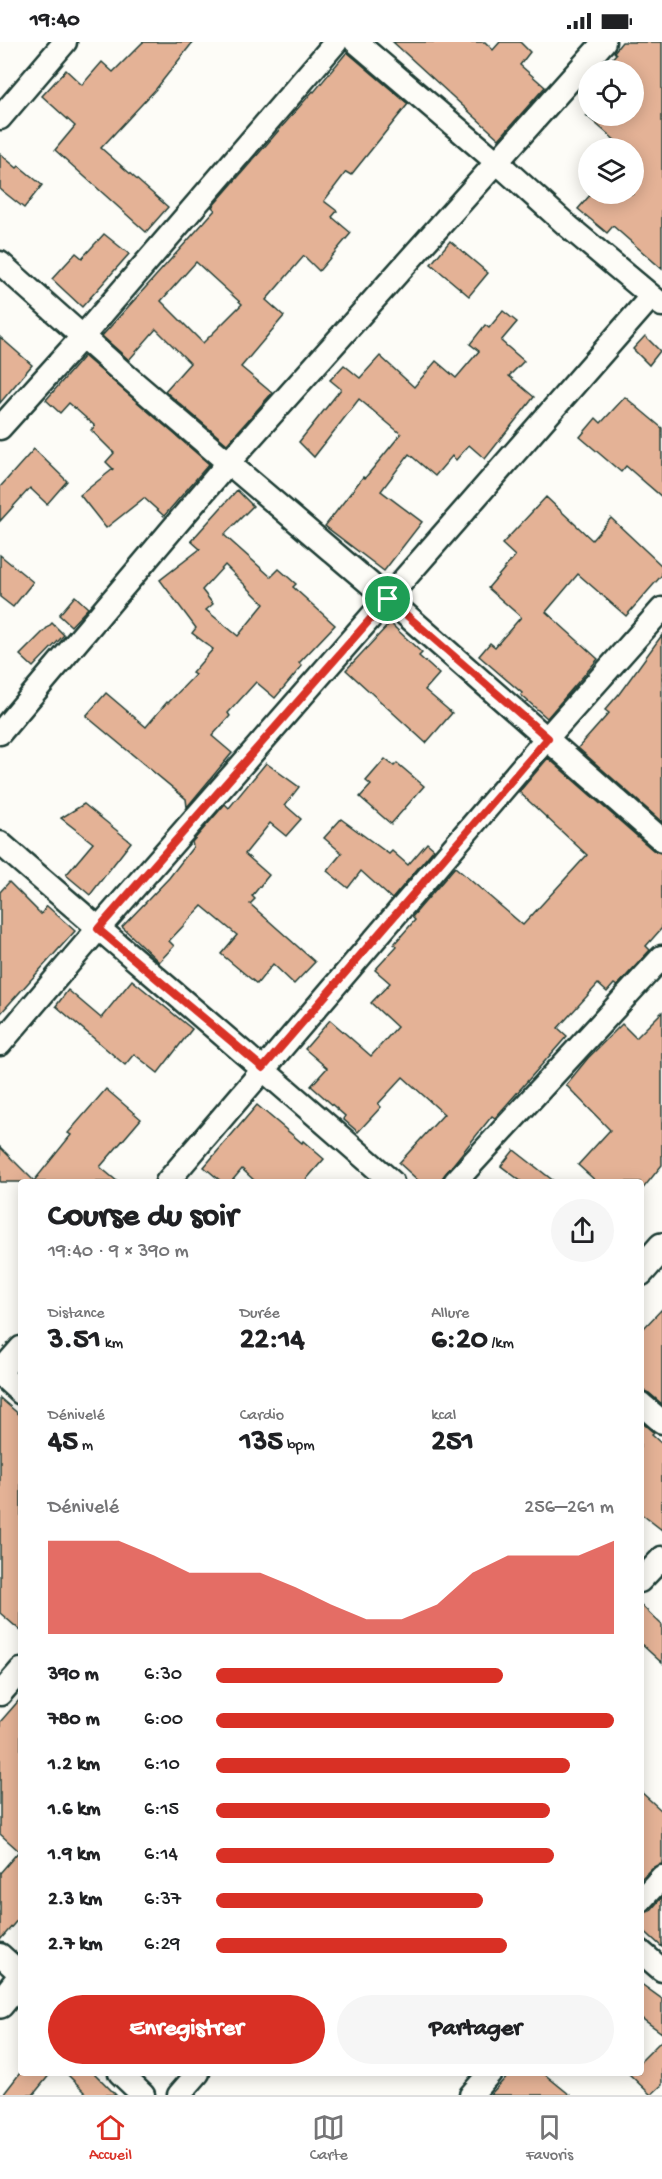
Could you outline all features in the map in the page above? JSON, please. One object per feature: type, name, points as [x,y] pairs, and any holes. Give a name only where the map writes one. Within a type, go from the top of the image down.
[{"type":"street","points":[[0,118],[65,42]]},
{"type":"street","points":[[0,429],[336,42]]},
{"type":"street","points":[[0,1044],[388,599],[657,301],[356,42]]},
{"type":"street","points":[[0,733],[228,463],[604,42]]},
{"type":"street","points":[[0,263],[129,378],[548,738],[662,840]]},
{"type":"street","points":[[169,1179],[662,609]]},
{"type":"street","points":[[0,843],[263,1068],[389,1179]]},
{"type":"street","points":[[458,1179],[662,957]]},
{"type":"street","points":[[644,1267],[662,1247]]},
{"type":"street","points":[[18,1352],[0,1373],[18,1390]]},
{"type":"street","points":[[644,1406],[662,1422]]},
{"type":"street","points":[[644,1577],[662,1558]]},
{"type":"street","points":[[0,1694],[18,1673]]},
{"type":"street","points":[[644,1897],[662,1877]]},
{"type":"street","points":[[644,1954],[662,1970]]},
{"type":"street","points":[[0,1955],[18,1973]]},
{"type":"street","points":[[0,2004],[18,1980]]},
{"type":"street","points":[[123,2076],[143,2095]]},
{"type":"street","points":[[179,2095],[195,2076]]},
{"type":"street","points":[[471,2095],[487,2076]]},
{"type":"building","points":[[143,42],[193,42],[156,89],[101,148],[168,207],[146,232],[55,150],[75,126],[42,96],[66,70],[82,85],[102,62],[113,72]]},
{"type":"building","points":[[393,42],[485,42],[493,50],[500,42],[520,42],[530,52],[520,65],[545,87],[499,139]]},
{"type":"building","points":[[622,42],[662,42],[662,269],[613,226],[607,233],[578,209],[582,204],[644,204],[644,138],[612,138],[599,126],[644,126],[644,60],[611,60],[616,54],[614,52]]},
{"type":"building","points":[[347,52],[408,104],[351,175],[346,172],[324,201],[337,211],[332,217],[351,233],[319,271],[304,256],[266,300],[284,316],[241,367],[272,393],[227,444],[165,391],[190,363],[156,329],[129,360],[102,336],[215,210],[212,207]],"holes":[[[196,262],[242,304],[203,343],[161,301]]]},
{"type":"building","points":[[0,154],[42,185],[24,208],[0,189]]},
{"type":"building","points":[[104,234],[129,254],[82,307],[52,279],[76,253],[82,258]]},
{"type":"building","points":[[450,241],[488,273],[469,296],[431,264]]},
{"type":"building","points":[[503,311],[517,322],[501,341],[524,361],[509,376],[534,397],[485,459],[469,445],[456,460],[452,456],[435,476],[409,454],[381,491],[422,522],[384,571],[325,526],[363,477],[365,478],[401,434],[359,399],[314,457],[299,442],[341,389],[330,380],[344,365],[360,378],[380,356],[414,387],[436,361],[456,378],[479,351],[470,344],[485,325],[489,328]]},
{"type":"building","points":[[645,336],[660,351],[649,365],[633,349]]},
{"type":"building","points":[[0,337],[32,365],[0,403]]},
{"type":"building","points":[[84,356],[209,464],[164,516],[144,498],[106,528],[80,495],[113,469],[106,462],[114,453],[91,430],[95,426],[69,403],[60,413],[46,400]]},
{"type":"building","points":[[625,397],[662,428],[662,497],[626,466],[621,472],[580,437],[596,418],[601,423]]},
{"type":"building","points":[[34,449],[67,481],[47,504],[30,488],[0,521],[0,487]]},
{"type":"building","points":[[237,490],[253,506],[224,535],[271,577],[279,569],[296,584],[293,587],[335,625],[299,663],[302,666],[275,698],[256,682],[228,713],[230,716],[212,736],[232,753],[187,807],[186,799],[86,716],[106,693],[146,727],[167,702],[195,675],[192,673],[213,649],[192,633],[196,628],[160,580],[200,549],[191,541]],"holes":[[[225,565],[264,604],[238,636],[206,610],[213,604],[202,590]]]},
{"type":"building","points":[[546,497],[592,540],[611,518],[662,566],[662,575],[626,616],[578,574],[546,612],[598,659],[547,718],[479,656],[490,643],[495,647],[521,617],[488,588],[515,556],[502,544]]},
{"type":"building","points":[[0,555],[33,582],[13,607],[0,597]]},
{"type":"building","points":[[75,596],[88,608],[71,626],[59,615]]},
{"type":"building","points":[[52,623],[64,635],[33,667],[20,655]]},
{"type":"building","points":[[390,623],[422,653],[419,656],[439,674],[425,690],[452,713],[426,743],[346,670]]},
{"type":"building","points":[[662,635],[662,822],[578,748],[609,713],[605,710]]},
{"type":"building","points":[[548,758],[653,850],[662,853],[662,928],[646,946],[650,950],[617,986],[614,984],[607,992],[598,984],[558,1028],[567,1036],[495,1118],[492,1116],[441,1179],[417,1179],[399,1163],[444,1114],[403,1077],[378,1104],[381,1107],[358,1132],[343,1119],[345,1116],[311,1086],[327,1068],[305,1049],[330,1020],[371,1056],[397,1027],[371,1003],[390,983],[375,970],[397,946],[394,944],[415,920],[412,917],[455,867],[523,925],[587,855],[519,792]]},
{"type":"building","points":[[385,759],[394,766],[397,763],[424,786],[391,824],[360,797],[371,785],[366,781]]},
{"type":"building","points":[[266,763],[299,787],[285,805],[301,819],[286,836],[270,823],[245,854],[269,875],[252,896],[255,899],[250,904],[315,962],[294,984],[273,964],[257,984],[221,954],[237,935],[202,906],[169,941],[174,946],[159,962],[122,927],[169,878],[193,847],[192,842],[225,804],[229,808]]},
{"type":"building","points":[[84,804],[131,842],[90,895],[66,875],[93,843],[61,818]]},
{"type":"building","points":[[341,819],[389,854],[392,851],[408,865],[427,843],[434,849],[392,899],[361,871],[348,888],[327,871],[342,853],[324,838]]},
{"type":"building","points":[[9,882],[41,914],[47,906],[75,931],[0,1014],[0,892]]},
{"type":"building","points":[[132,980],[192,1029],[158,1073],[134,1054],[125,1065],[56,1006],[68,990],[101,1018]]},
{"type":"building","points":[[662,1012],[662,1165],[644,1187],[644,1179],[594,1179],[578,1165],[610,1130],[566,1085],[588,1058],[622,1024],[636,1038]]},
{"type":"building","points":[[106,1089],[141,1119],[100,1167],[114,1179],[36,1179],[71,1135],[68,1133]]},
{"type":"building","points":[[257,1105],[324,1159],[307,1179],[253,1179],[242,1169],[234,1179],[218,1179],[204,1167]]},
{"type":"building","points":[[0,1147],[32,1179],[0,1182]]},
{"type":"building","points":[[514,1150],[551,1179],[518,1179],[501,1166]]},
{"type":"building","points":[[662,1309],[662,1404],[644,1391],[644,1328]]},
{"type":"building","points":[[0,1398],[18,1413],[18,1628],[0,1613]]},
{"type":"building","points":[[644,1424],[662,1444],[662,1530],[644,1516]]},
{"type":"building","points":[[644,1608],[662,1625],[662,1663],[644,1647]]},
{"type":"building","points":[[18,1701],[18,1850],[0,1834],[0,1722]]},
{"type":"building","points":[[644,1795],[662,1811],[662,1864],[652,1868],[644,1876]]},
{"type":"building","points":[[18,1852],[18,1919],[0,1940],[0,1873]]},
{"type":"building","points":[[662,1897],[662,1947],[644,1931],[644,1913],[650,1911]]},
{"type":"building","points":[[644,1986],[662,1999],[662,2033],[644,2020]]},
{"type":"building","points":[[662,2040],[662,2085],[651,2095],[631,2076],[644,2076],[644,2058]]},
{"type":"building","points":[[18,2076],[49,2076],[33,2095],[3,2095]]},
{"type":"building","points":[[69,2076],[97,2076],[116,2095],[88,2095]]},
{"type":"building","points":[[507,2076],[547,2076],[570,2095],[490,2095]]},
{"type":"route","points":[[388,599],[548,738],[263,1068],[98,929],[388,599]]}]
